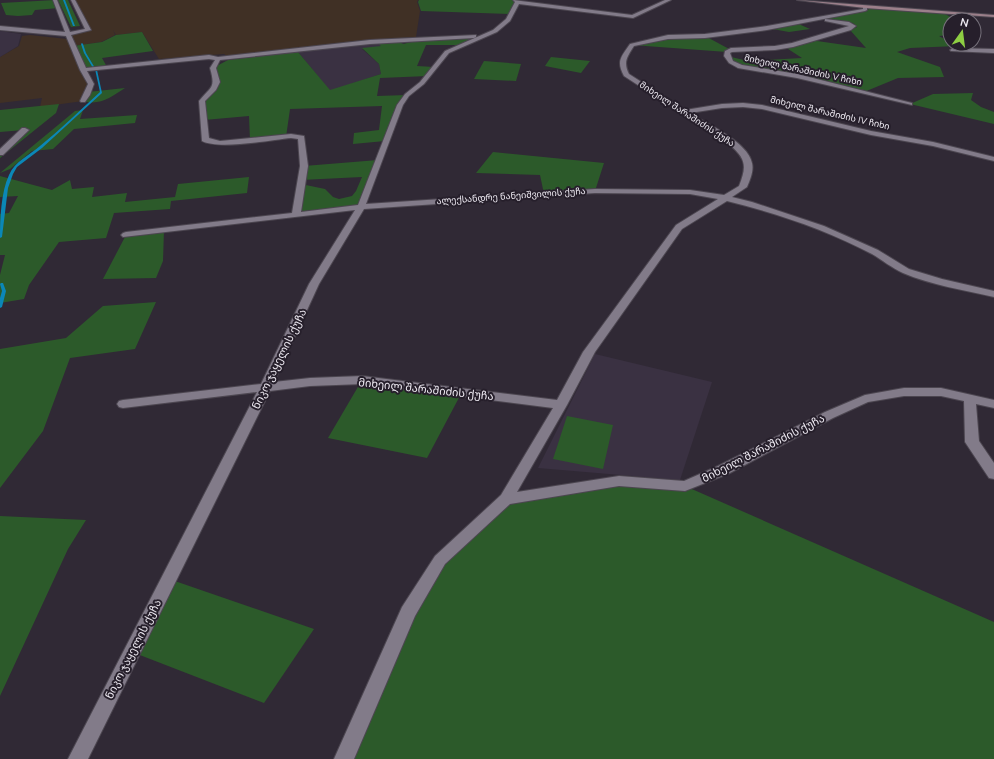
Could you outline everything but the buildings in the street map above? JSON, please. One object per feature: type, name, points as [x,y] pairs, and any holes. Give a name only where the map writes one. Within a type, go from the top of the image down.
[{"type":"street","points":[[55,0],[83,70],[91,84],[83,101]]},
{"type":"street","points":[[0,28],[56,34],[68,34],[88,30],[72,0]]},
{"type":"street","points":[[516,1],[633,17],[669,0]]},
{"type":"street","points":[[799,0],[865,7],[994,16]]},
{"type":"street","name":"ნიკო ჯაყელის ქუჩა","points":[[78,759],[266,387],[314,284],[341,242],[361,206],[400,105],[407,95],[422,83],[447,52],[459,45],[495,31],[508,20],[516,1]]},
{"type":"street","name":"მიხეილ შარაშიძის ქუჩა","points":[[344,759],[408,612],[440,560],[474,526],[506,498],[561,404],[589,352],[679,227],[743,187],[749,165],[744,154],[733,143],[626,75],[622,66],[622,58],[632,45],[647,40],[668,37],[705,36],[744,32],[865,10],[865,7]]},
{"type":"street","name":"მიხეილ შარაშიძის V ჩიხი","points":[[814,19],[840,22],[853,26],[849,29],[793,45],[775,48],[731,50],[727,52],[727,56],[731,62],[740,67],[797,76],[910,104]]},
{"type":"street","points":[[83,70],[209,57],[218,59],[370,42],[485,36]]},
{"type":"street","points":[[982,51],[994,51]]},
{"type":"street","points":[[218,59],[213,68],[217,82],[214,89],[202,101],[205,139],[210,142],[220,143],[291,136],[301,138],[304,166],[296,214]]},
{"type":"street","name":"მიხეილ შარაშიძის IV ჩიხი","points":[[684,112],[722,106],[743,105],[762,107],[871,133],[933,144],[994,159]]},
{"type":"street","points":[[0,153],[25,130]]},
{"type":"street","name":"ალექსანდრე ნანეიშვილის ქუჩა","points":[[126,234],[361,206],[595,191],[690,192],[725,198],[821,228],[875,252],[906,271],[939,281],[994,294]]},
{"type":"street","name":"მიხეილ შარაშიძის ქუჩა","points":[[123,404],[310,382],[362,380],[561,404]]},
{"type":"street","name":"მიხეილ შარაშიძის ქუჩა","points":[[506,498],[619,481],[685,486],[723,470],[808,426],[865,400],[912,392],[941,392],[994,404]]},
{"type":"street","points":[[970,399],[972,442],[994,474]]},
{"type":"shaded area","points":[[74,0],[418,0],[417,2],[420,11],[416,37],[356,41],[227,56],[224,54],[159,59],[142,32],[116,35],[113,30],[115,35],[101,42],[74,46],[69,34],[88,31]]},
{"type":"shaded area","points":[[0,31],[21,34],[18,46],[0,57]]},
{"type":"shaded area","points":[[30,35],[67,39],[91,84],[83,101],[40,107],[42,98],[0,103],[0,57],[19,46],[22,36]]},
{"type":"shaded area","points":[[420,39],[402,44],[362,49],[379,64],[381,74],[330,91],[298,52],[398,40]]},
{"type":"shaded area","points":[[595,354],[712,382],[680,480],[538,468]]},
{"type":"green space","points":[[55,0],[59,8],[35,10],[32,15],[18,16],[6,15],[1,3]]},
{"type":"green space","points":[[58,0],[68,0],[80,26],[71,27]]},
{"type":"green space","points":[[419,0],[515,0],[517,2],[512,14],[421,11],[418,2]]},
{"type":"green space","points":[[870,8],[942,14],[942,36],[939,36],[942,38],[942,47],[910,48],[897,52],[940,67],[944,77],[898,78],[864,92],[797,76],[756,70],[731,62],[727,56],[748,61],[802,58],[785,47],[810,40],[866,48],[850,30],[857,27],[853,23],[821,19],[868,10]]},
{"type":"green space","points":[[794,22],[810,29],[789,32],[767,28]]},
{"type":"green space","points":[[142,32],[153,51],[102,58],[107,67],[83,70],[73,46],[102,42],[116,35]]},
{"type":"green space","points":[[485,36],[459,45],[426,45],[417,66],[434,67],[428,76],[380,78],[377,96],[407,95],[385,141],[353,144],[354,133],[379,130],[382,106],[290,109],[286,137],[250,140],[249,116],[204,120],[202,101],[214,89],[213,68],[228,60],[298,52],[330,90],[381,74],[379,64],[362,48],[381,46],[378,43],[398,41],[403,44],[420,40],[418,37]]},
{"type":"green space","points":[[705,36],[731,50],[727,52],[632,45],[647,41]]},
{"type":"green space","points":[[551,57],[590,61],[581,73],[545,66]]},
{"type":"green space","points":[[484,61],[521,64],[516,81],[474,79]]},
{"type":"green space","points":[[125,88],[105,100],[95,102],[83,101],[88,92]]},
{"type":"green space","points":[[973,93],[971,100],[981,107],[994,112],[994,124],[910,104],[933,94]]},
{"type":"green space","points":[[59,104],[56,113],[0,158],[0,153],[24,130],[0,132],[0,110]]},
{"type":"green space","points":[[83,110],[80,119],[137,115],[135,123],[74,129],[53,149],[32,151],[10,169],[0,173],[75,111]]},
{"type":"green space","points":[[493,152],[604,163],[595,191],[544,194],[540,175],[476,173]]},
{"type":"green space","points":[[378,160],[361,207],[296,214],[301,184],[325,189],[333,197],[339,199],[352,196],[356,191],[362,177],[301,180],[304,166]]},
{"type":"green space","points":[[0,176],[52,190],[70,180],[72,189],[94,187],[92,197],[127,193],[125,202],[175,197],[178,184],[249,177],[247,193],[171,201],[170,209],[114,213],[106,238],[59,242],[29,285],[24,299],[0,303],[0,275],[5,255],[0,255],[0,214],[9,213],[18,196],[0,197]]},
{"type":"green space","points":[[164,230],[163,261],[156,278],[103,279],[126,235]]},
{"type":"green space","points":[[156,302],[135,349],[70,358],[43,431],[0,488],[0,349],[66,338],[103,306]]},
{"type":"green space","points":[[362,380],[462,392],[427,458],[328,438]]},
{"type":"green space","points":[[567,416],[613,425],[603,469],[553,459]]},
{"type":"green space","points":[[619,481],[685,486],[994,622],[994,759],[344,759],[440,560],[509,493]]},
{"type":"green space","points":[[0,516],[86,520],[68,549],[0,696]]},
{"type":"green space","points":[[169,579],[314,629],[264,703],[132,652]]},
{"type":"waterway","points":[[64,0],[74,26]]},
{"type":"waterway","points":[[82,44],[85,53],[94,67]]},
{"type":"waterway","points":[[0,237],[6,188],[11,174],[16,166],[41,147],[101,92],[96,70]]},
{"type":"waterway","points":[[0,307],[4,291],[2,284]]}]
